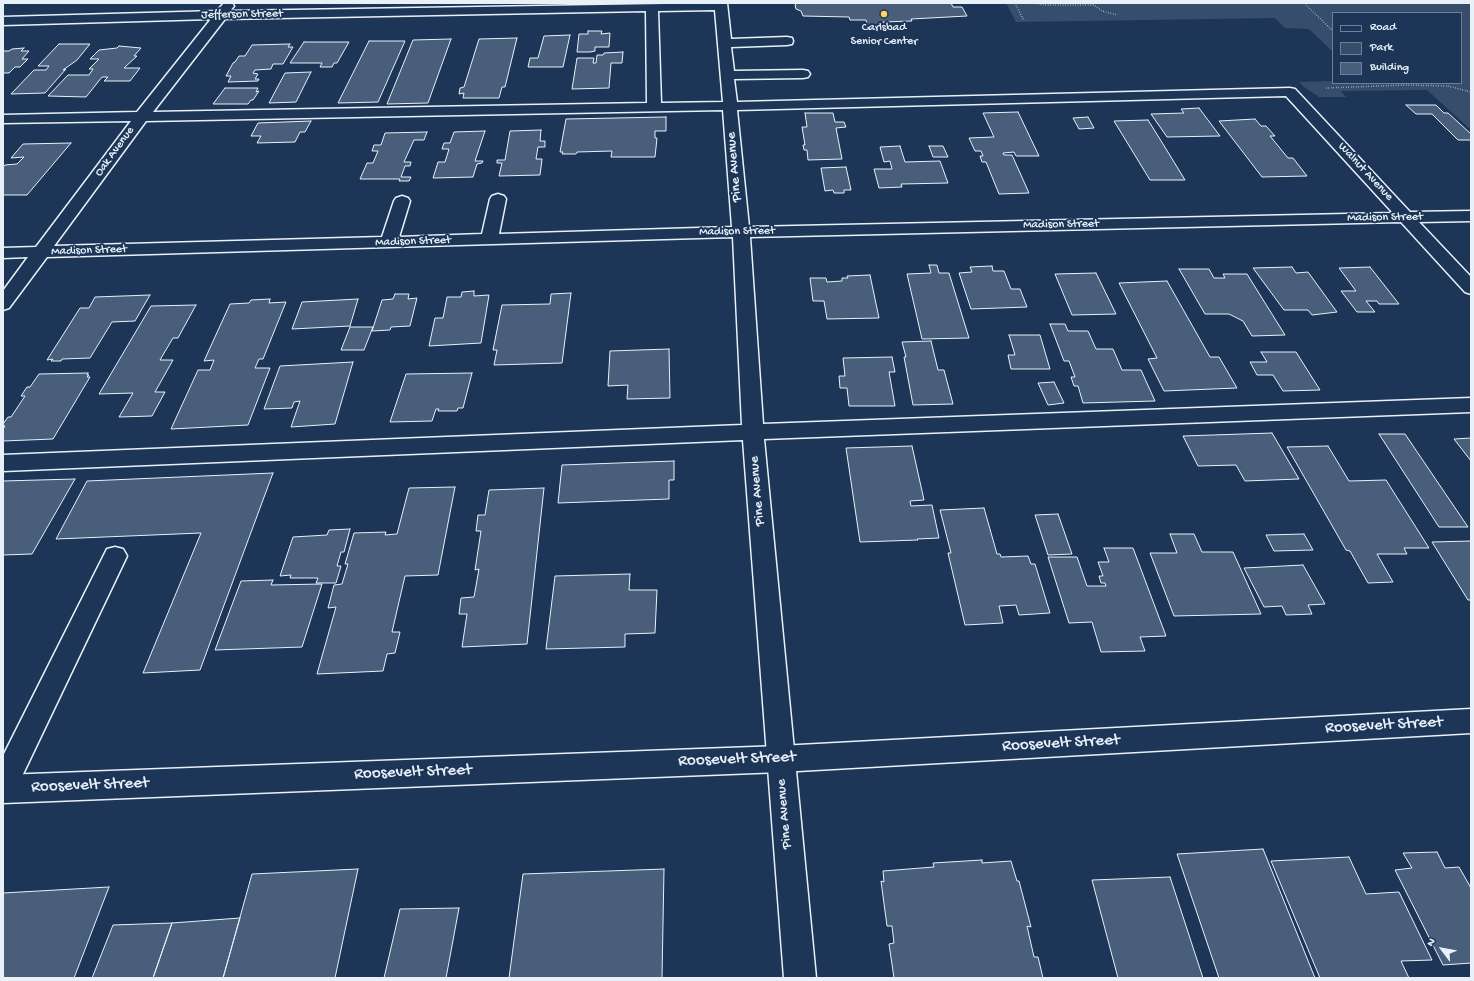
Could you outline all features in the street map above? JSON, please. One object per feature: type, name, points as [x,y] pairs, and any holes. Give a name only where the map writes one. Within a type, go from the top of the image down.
[{"type":"street","name":"Jefferson Street","points":[[5,16],[226,9],[652,7],[721,4]]},
{"type":"street","name":"Pine Avenue","points":[[721,4],[741,232],[753,432],[800,978]]},
{"type":"street","points":[[652,7],[654,107]]},
{"type":"street","name":"Oak Avenue","points":[[3,304],[142,116],[226,9]]},
{"type":"street","points":[[725,43],[787,41]]},
{"type":"street","points":[[727,75],[803,74]]},
{"type":"street","name":"Walnut Avenue","points":[[730,106],[1290,92],[1471,288]]},
{"type":"street","points":[[3,119],[730,106]]},
{"type":"street","points":[[489,240],[498,199]]},
{"type":"street","points":[[388,243],[402,201]]},
{"type":"street","name":"Madison Street","points":[[3,254],[741,232],[1471,216]]},
{"type":"street","points":[[3,463],[753,432],[1471,405]]},
{"type":"street","points":[[3,785],[116,556]]},
{"type":"street","name":"Roosevelt Street","points":[[3,789],[780,759],[1471,721]]},
{"type":"path","points":[[1015,3],[1024,21]]},
{"type":"path","points":[[1034,3],[1045,6],[1094,5]]},
{"type":"path","points":[[1091,3],[1102,11],[1118,15]]},
{"type":"path","points":[[1304,3],[1332,30]]},
{"type":"path","points":[[1442,84],[1471,92]]},
{"type":"path","points":[[1323,88],[1405,85],[1448,86]]},
{"type":"green space","points":[[1006,3],[1471,3],[1471,130],[1427,90],[1341,91],[1346,97],[1319,97],[1299,82],[1332,81],[1332,84],[1462,84],[1462,12],[1332,12],[1332,51],[1309,29],[1285,28],[1275,18],[1016,22]]},
{"type":"building","name":"Carlsbad Senior Center","points":[[797,3],[951,3],[953,7],[962,7],[967,16],[883,22],[885,28],[868,28],[866,20],[850,20],[849,17],[803,16],[801,11],[796,9],[795,5]]},
{"type":"building","points":[[588,31],[602,31],[601,34],[610,33],[609,47],[595,47],[595,51],[577,52],[579,34],[588,34]]},
{"type":"building","points":[[570,35],[563,67],[528,67],[530,58],[538,58],[544,36]]},
{"type":"building","points":[[517,38],[505,87],[502,87],[499,98],[463,98],[464,93],[459,94],[460,88],[464,87],[479,39]]},
{"type":"building","points":[[451,39],[428,103],[387,104],[413,40]]},
{"type":"building","points":[[369,41],[405,41],[378,102],[338,103]]},
{"type":"building","points":[[304,42],[349,42],[337,63],[334,63],[332,67],[320,67],[322,63],[290,63]]},
{"type":"building","points":[[59,44],[90,44],[77,60],[63,70],[66,69],[45,93],[11,94],[34,70],[46,70],[49,66],[38,66]]},
{"type":"building","points":[[290,44],[288,47],[293,47],[283,64],[273,64],[271,69],[255,70],[253,73],[258,74],[255,79],[259,79],[258,81],[228,82],[231,76],[226,76],[233,63],[239,56],[245,56],[252,45]]},
{"type":"building","points":[[119,46],[141,48],[134,56],[137,56],[124,68],[140,68],[130,81],[104,81],[108,77],[102,77],[86,97],[48,96],[68,75],[89,75],[93,69],[89,69],[99,59],[90,59],[99,50],[117,48]]},
{"type":"building","points":[[24,48],[21,51],[29,51],[22,59],[28,59],[20,67],[15,67],[9,73],[3,73],[3,51]]},
{"type":"building","points":[[623,52],[622,63],[611,63],[609,88],[572,89],[577,58],[594,58],[593,63],[596,63],[597,55]]},
{"type":"building","points":[[311,72],[296,102],[269,103],[285,73]]},
{"type":"building","points":[[225,88],[258,88],[256,92],[259,91],[253,100],[251,100],[248,104],[213,104]]},
{"type":"building","points":[[1406,105],[1436,105],[1444,113],[1448,113],[1471,134],[1471,140],[1458,140],[1432,114],[1416,114]]},
{"type":"building","points":[[1199,108],[1220,136],[1167,137],[1151,114],[1184,113],[1181,109]]},
{"type":"building","points":[[1018,112],[1039,156],[1016,156],[1014,152],[1003,153],[1004,155],[1012,155],[1029,193],[999,194],[986,162],[982,162],[980,156],[983,156],[981,151],[975,151],[969,138],[994,137],[983,113]]},
{"type":"building","points":[[805,113],[833,113],[835,122],[844,122],[846,127],[836,128],[842,159],[808,160],[807,150],[804,150],[803,145],[805,145],[802,127],[807,127]]},
{"type":"building","points":[[666,117],[666,131],[655,131],[655,138],[657,138],[655,157],[611,157],[612,151],[577,152],[576,154],[562,154],[563,152],[560,152],[566,119]]},
{"type":"building","points":[[1088,117],[1094,128],[1079,129],[1073,118]]},
{"type":"building","points":[[1255,119],[1261,126],[1266,126],[1275,136],[1270,136],[1288,158],[1293,158],[1307,176],[1262,177],[1219,121]]},
{"type":"building","points":[[1148,120],[1185,180],[1150,180],[1114,121]]},
{"type":"building","points":[[311,121],[305,132],[300,132],[295,142],[257,143],[261,136],[251,136],[258,123]]},
{"type":"building","points":[[541,130],[540,141],[545,141],[545,147],[538,147],[536,159],[542,159],[540,175],[499,176],[502,163],[497,163],[497,160],[505,160],[510,131]]},
{"type":"building","points":[[485,131],[475,161],[483,161],[482,163],[477,164],[473,177],[433,178],[438,162],[445,162],[449,149],[442,149],[444,143],[450,143],[454,132]]},
{"type":"building","points":[[427,132],[424,140],[414,140],[404,162],[411,162],[410,166],[405,166],[401,177],[411,177],[409,181],[399,181],[400,179],[360,179],[367,163],[373,163],[378,151],[372,151],[374,145],[381,145],[385,133]]},
{"type":"building","points":[[71,143],[27,195],[3,195],[3,167],[5,165],[17,164],[24,157],[11,158],[23,144]]},
{"type":"building","points":[[900,146],[905,162],[940,161],[948,183],[901,184],[902,187],[879,188],[874,169],[892,169],[890,161],[884,162],[880,147]]},
{"type":"building","points":[[929,146],[943,146],[948,157],[933,157]]},
{"type":"building","points":[[846,167],[851,190],[844,190],[844,193],[834,193],[833,190],[825,191],[821,168]]},
{"type":"building","points":[[929,265],[937,265],[939,273],[949,273],[969,338],[922,339],[907,274],[931,273]]},
{"type":"building","points":[[992,266],[993,271],[1004,271],[1011,289],[1020,289],[1027,307],[971,309],[959,273],[972,272],[970,267]]},
{"type":"building","points":[[1292,267],[1296,273],[1308,272],[1337,312],[1312,315],[1308,310],[1284,310],[1253,268]]},
{"type":"building","points":[[1370,267],[1399,304],[1379,304],[1377,301],[1366,301],[1375,312],[1357,312],[1341,291],[1356,291],[1339,268]]},
{"type":"building","points":[[1179,269],[1209,269],[1214,278],[1225,278],[1223,274],[1247,274],[1285,335],[1252,336],[1243,321],[1229,314],[1205,314]]},
{"type":"building","points":[[1096,273],[1116,314],[1072,315],[1055,274]]},
{"type":"building","points":[[870,275],[879,318],[827,319],[824,301],[813,301],[810,278],[826,278],[827,282],[842,281],[842,278],[848,278],[847,276]]},
{"type":"building","points":[[1167,281],[1210,357],[1219,357],[1237,388],[1164,391],[1148,359],[1157,358],[1119,283]]},
{"type":"building","points":[[474,291],[474,296],[489,295],[481,343],[429,346],[435,318],[443,318],[447,297],[461,297],[462,292]]},
{"type":"building","points":[[571,293],[562,363],[494,365],[497,350],[493,350],[502,305],[550,304],[551,294]]},
{"type":"building","points":[[395,294],[409,294],[408,299],[417,298],[410,326],[391,327],[390,330],[372,331],[382,300],[393,299]]},
{"type":"building","points":[[150,295],[135,321],[112,322],[90,358],[62,359],[61,361],[51,361],[53,359],[47,360],[80,308],[89,308],[95,297]]},
{"type":"building","points":[[270,299],[269,303],[286,302],[263,359],[259,359],[255,368],[270,368],[248,425],[171,429],[198,370],[210,370],[214,360],[204,361],[230,304],[249,303],[251,300]]},
{"type":"building","points":[[358,299],[350,326],[292,329],[302,302]]},
{"type":"building","points":[[196,305],[178,338],[173,338],[160,360],[173,360],[155,392],[165,392],[152,416],[119,417],[133,393],[99,394],[151,306]]},
{"type":"building","points":[[1050,324],[1065,324],[1068,331],[1088,331],[1096,349],[1113,349],[1122,370],[1141,370],[1155,401],[1083,403],[1078,386],[1074,386],[1071,377],[1075,377],[1069,361],[1064,361]]},
{"type":"building","points":[[350,327],[373,327],[364,350],[341,350]]},
{"type":"building","points":[[1009,335],[1040,335],[1050,369],[1011,369],[1008,355],[1015,355]]},
{"type":"building","points":[[931,341],[938,370],[944,370],[953,404],[913,405],[904,357],[906,357],[902,342]]},
{"type":"building","points":[[669,349],[670,398],[627,399],[628,385],[608,386],[610,351]]},
{"type":"building","points":[[1261,352],[1296,352],[1320,390],[1283,391],[1273,375],[1257,375],[1250,362],[1267,362]]},
{"type":"building","points":[[892,357],[895,372],[889,372],[895,406],[849,406],[847,388],[840,388],[839,376],[845,376],[843,358]]},
{"type":"building","points":[[353,362],[335,424],[291,427],[300,401],[294,402],[292,408],[264,409],[280,366]]},
{"type":"building","points":[[88,373],[87,375],[89,375],[87,377],[90,377],[53,439],[3,441],[3,429],[5,426],[3,426],[3,424],[8,417],[11,417],[25,396],[21,396],[27,387],[30,387],[39,374]]},
{"type":"building","points":[[472,373],[463,408],[458,408],[457,411],[438,411],[439,409],[436,409],[432,421],[390,422],[406,374]]},
{"type":"building","points":[[1054,382],[1064,403],[1048,405],[1038,383]]},
{"type":"building","points":[[1272,433],[1299,479],[1245,481],[1236,465],[1198,466],[1183,436]]},
{"type":"building","points":[[1379,434],[1405,434],[1468,527],[1439,527]]},
{"type":"building","points":[[1471,438],[1471,461],[1454,439]]},
{"type":"building","points":[[912,446],[924,500],[910,501],[911,506],[932,505],[939,538],[860,542],[846,448]]},
{"type":"building","points":[[1328,446],[1349,481],[1386,480],[1429,548],[1404,548],[1407,554],[1377,554],[1393,582],[1368,583],[1350,551],[1346,550],[1287,447]]},
{"type":"building","points":[[674,461],[674,480],[669,480],[669,499],[558,503],[562,465]]},
{"type":"building","points":[[273,473],[200,670],[143,673],[201,533],[56,539],[87,481]]},
{"type":"building","points":[[75,479],[32,554],[3,555],[3,481]]},
{"type":"building","points":[[455,487],[438,575],[405,576],[392,632],[400,632],[395,653],[387,654],[383,671],[317,674],[336,607],[328,608],[334,585],[342,584],[348,564],[345,564],[354,533],[386,532],[385,535],[397,534],[409,488]]},
{"type":"building","points":[[544,488],[527,644],[462,647],[467,614],[459,614],[461,598],[474,597],[479,569],[475,570],[481,531],[476,531],[478,515],[485,515],[489,490]]},
{"type":"building","points":[[984,508],[997,554],[1000,554],[1001,557],[1028,556],[1031,564],[1035,564],[1050,613],[1019,615],[1016,605],[999,606],[1003,623],[965,625],[948,553],[951,553],[940,510]]},
{"type":"building","points":[[1058,514],[1072,554],[1048,555],[1035,515]]},
{"type":"building","points":[[350,529],[344,552],[341,552],[337,566],[341,566],[336,583],[316,583],[318,578],[290,578],[291,575],[280,576],[293,537],[327,535],[329,530]]},
{"type":"building","points":[[1170,534],[1194,534],[1202,552],[1233,552],[1261,614],[1174,616],[1150,553],[1177,553]]},
{"type":"building","points":[[1304,534],[1313,550],[1274,551],[1266,535]]},
{"type":"building","points":[[1471,541],[1471,600],[1468,600],[1432,542]]},
{"type":"building","points":[[1104,548],[1133,548],[1166,636],[1140,637],[1145,651],[1101,652],[1092,622],[1069,623],[1048,557],[1077,557],[1087,586],[1106,586],[1105,583],[1101,583],[1099,576],[1103,576],[1098,562],[1109,562]]},
{"type":"building","points":[[1303,565],[1325,604],[1308,605],[1312,614],[1286,615],[1282,606],[1264,607],[1244,568]]},
{"type":"building","points":[[630,574],[629,590],[657,590],[655,633],[625,634],[625,647],[546,649],[555,576]]},
{"type":"building","points":[[273,580],[271,585],[322,584],[302,647],[215,650],[241,581]]},
{"type":"building","points":[[1263,849],[1315,978],[1219,978],[1177,854]]},
{"type":"building","points":[[1437,852],[1445,868],[1459,867],[1471,888],[1471,963],[1443,965],[1395,870],[1412,868],[1403,853]]},
{"type":"building","points":[[1349,857],[1366,894],[1399,892],[1432,960],[1401,961],[1409,978],[1320,978],[1271,861]]},
{"type":"building","points":[[982,860],[982,863],[1011,861],[1017,881],[1019,881],[1031,927],[1027,926],[1034,957],[1038,957],[1043,978],[894,978],[889,944],[894,943],[892,926],[887,926],[881,881],[884,882],[883,871],[934,867],[933,863]]},
{"type":"building","points":[[358,869],[335,978],[223,978],[252,874]]},
{"type":"building","points":[[664,869],[662,978],[509,978],[523,874]]},
{"type":"building","points":[[1170,877],[1203,978],[1118,978],[1092,880]]},
{"type":"building","points":[[109,887],[74,978],[3,978],[3,893]]},
{"type":"building","points":[[459,908],[446,978],[384,978],[400,909]]},
{"type":"building","points":[[240,918],[223,978],[153,978],[172,923]]},
{"type":"building","points":[[172,923],[153,978],[92,978],[113,925]]},
{"type":"place","name":"Carlsbad Senior Center","points":[[884,14]]}]
